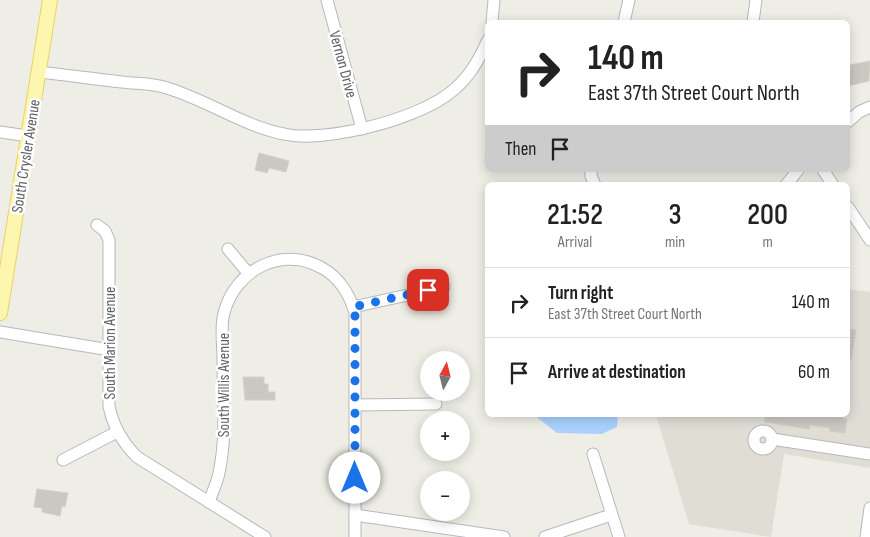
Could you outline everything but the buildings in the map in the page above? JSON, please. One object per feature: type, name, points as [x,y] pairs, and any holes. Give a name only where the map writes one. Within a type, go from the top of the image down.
[{"type":"main road","name":"South Crysler Avenue","points":[[0,313],[50,0]]},
{"type":"street","name":"Vernon Drive","points":[[327,0],[362,129]]},
{"type":"street","points":[[492,20],[494,0]]},
{"type":"street","points":[[624,20],[629,0]]},
{"type":"street","points":[[753,20],[756,0]]},
{"type":"street","points":[[39,72],[146,83],[166,87],[265,129],[285,135],[316,136],[362,129],[428,106],[447,95],[462,82],[477,63],[485,46]]},
{"type":"street","points":[[850,120],[858,112],[870,107]]},
{"type":"street","points":[[0,132],[28,136]]},
{"type":"street","points":[[788,182],[796,172]]},
{"type":"street","points":[[850,210],[870,240]]},
{"type":"street","name":"South Marion Avenue","points":[[97,224],[105,231],[109,240],[109,406],[117,432],[126,446],[137,457],[258,535]]},
{"type":"street","points":[[228,250],[248,273],[276,260],[294,259],[311,262],[324,268],[348,294],[355,313],[355,537]]},
{"type":"street","name":"South Willis Avenue","points":[[208,502],[218,476],[223,452],[223,314],[232,291],[248,273]]},
{"type":"street","points":[[353,307],[444,287]]},
{"type":"street","points":[[0,332],[110,350]]},
{"type":"street","points":[[355,405],[436,404]]},
{"type":"street","points":[[63,460],[117,432]]},
{"type":"street","points":[[772,439],[870,454]]},
{"type":"street","points":[[593,454],[619,537]]},
{"type":"street","points":[[866,537],[870,508]]},
{"type":"street","points":[[356,515],[504,537]]},
{"type":"street","points":[[545,537],[611,515]]},
{"type":"shaded area","points":[[850,289],[870,292],[870,468],[784,454],[771,537],[689,524],[657,417],[850,417]]},
{"type":"water","points":[[537,417],[618,417],[617,427],[602,434],[557,433]]},
{"type":"route","points":[[355,478],[355,313],[353,307],[428,290]]}]
